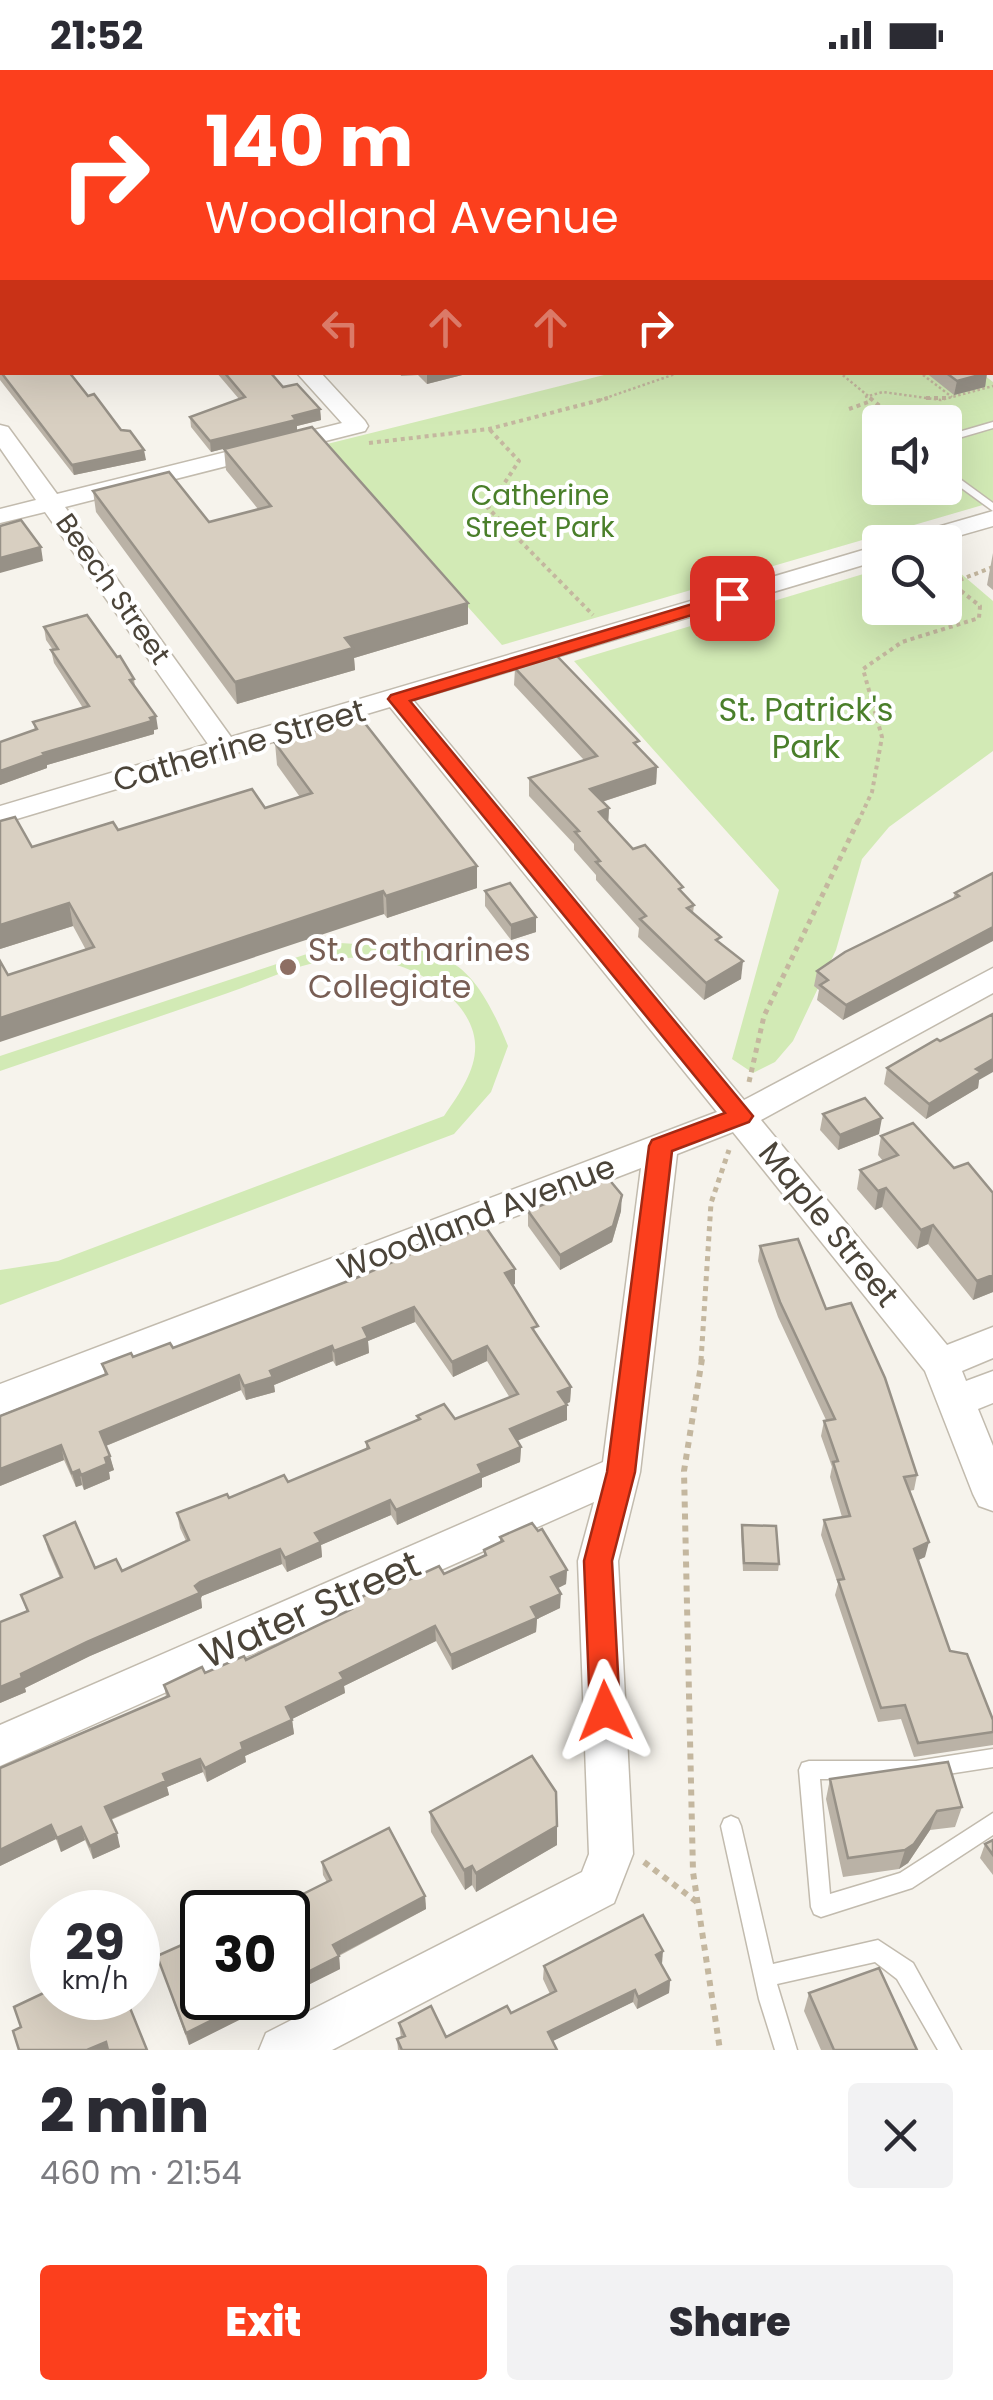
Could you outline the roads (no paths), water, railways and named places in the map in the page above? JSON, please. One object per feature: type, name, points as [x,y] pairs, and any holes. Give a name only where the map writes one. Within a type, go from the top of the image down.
[{"type":"street","points":[[0,516],[362,434],[310,375]]},
{"type":"street","name":"Beech Street","points":[[0,432],[226,748]]},
{"type":"street","points":[[962,527],[993,518]]},
{"type":"street","name":"Catherine Street","points":[[0,814],[398,699],[862,557]]},
{"type":"street","name":"Maple Street","points":[[398,699],[941,1364],[976,1394],[993,1494]]},
{"type":"street","name":"Woodland Avenue","points":[[0,1400],[741,1116],[993,979]]},
{"type":"street","points":[[300,2046],[598,1887],[610,1838],[598,1561],[621,1472],[661,1146]]},
{"type":"street","points":[[941,1364],[993,1342]]},
{"type":"street","name":"Water Street","points":[[0,1746],[621,1472]]},
{"type":"lane","points":[[962,434],[993,426]]},
{"type":"lane","points":[[962,484],[993,508]]},
{"type":"lane","points":[[993,1758],[916,1770],[808,1770],[822,1907],[905,1880],[993,1823]]},
{"type":"lane","points":[[731,1826],[786,2050]]},
{"type":"lane","points":[[765,1976],[878,1951],[905,1972],[950,2050]]},
{"type":"place","name":"St. Catharines Collegiate","points":[[288,967]]},
{"type":"park label","name":"Catherine Street Park","points":[[540,511]]},
{"type":"park label","name":"St. Patrick's Park","points":[[806,728]]}]
